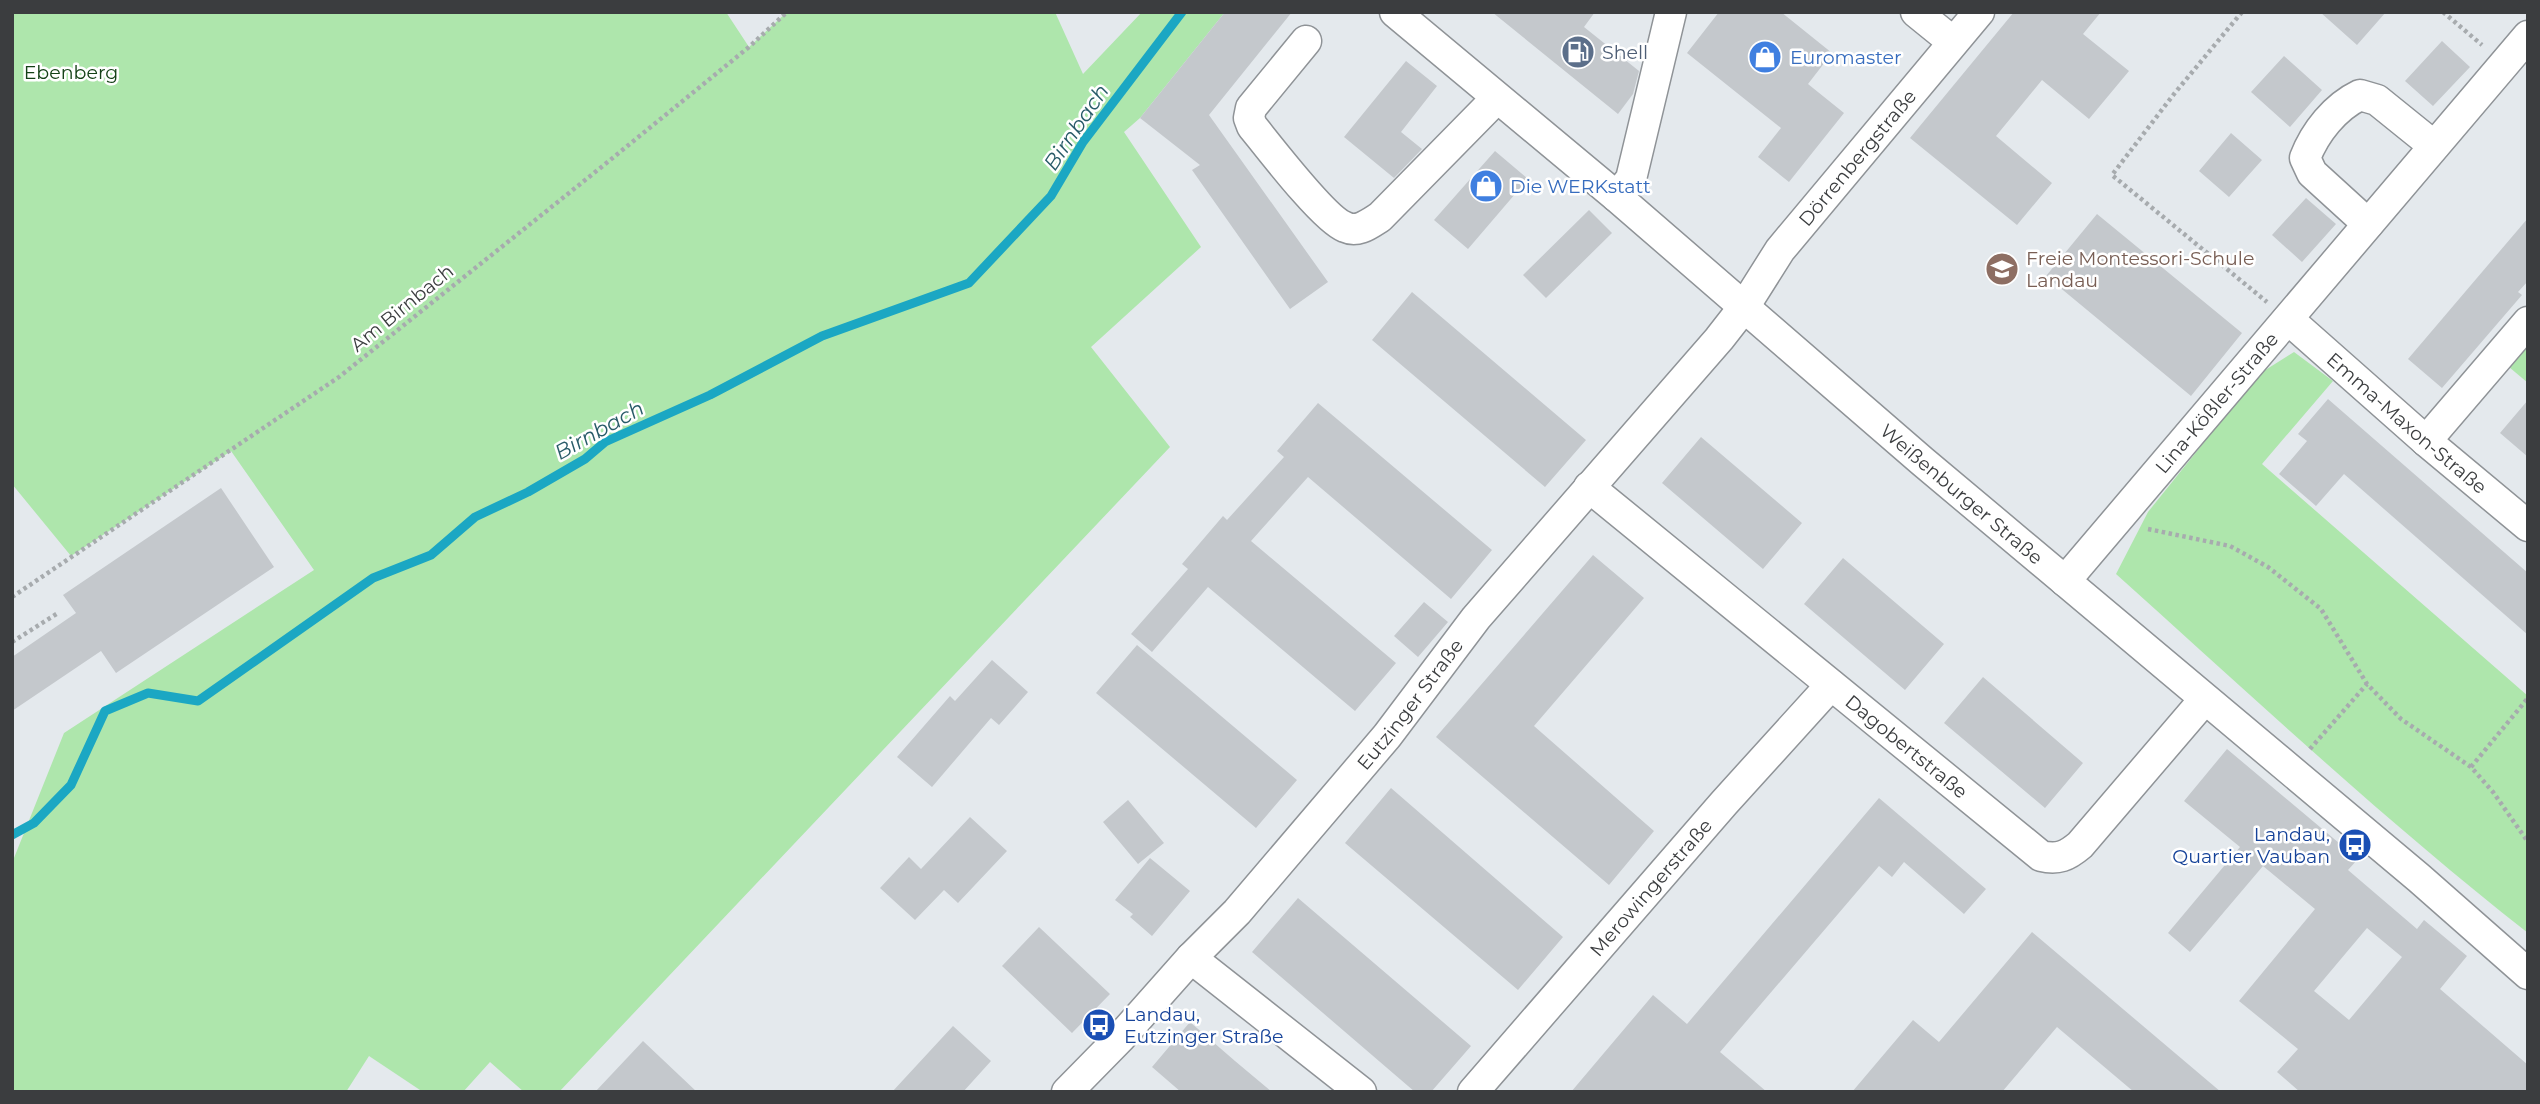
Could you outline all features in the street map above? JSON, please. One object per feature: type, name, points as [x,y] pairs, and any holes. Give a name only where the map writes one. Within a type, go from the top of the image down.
[{"type":"street","name":"Weißenburger Straße","points":[[1395,12],[1496,99],[1617,197],[2065,582],[2419,878],[2528,974]]},
{"type":"street","points":[[1617,197],[1632,179],[1671,12]]},
{"type":"street","points":[[1916,12],[1953,42]]},
{"type":"street","name":"Dörrenbergstraße","points":[[1744,307],[1780,250],[1979,12]]},
{"type":"street","name":"Lina-Kößler-Straße","points":[[2065,582],[2528,36]]},
{"type":"street","points":[[1306,41],[1251,108],[1249,118],[1252,126],[1324,211],[1345,228],[1366,226],[1380,217],[1496,99]]},
{"type":"street","points":[[2368,224],[2312,173],[2305,158],[2311,144],[2342,103],[2360,95],[2377,100],[2434,146]]},
{"type":"street","name":"Eutzinger Straße","points":[[1067,1092],[1237,912],[1378,746],[1476,618],[1667,401],[1744,307]]},
{"type":"street","name":"Emma-Maxon-Straße","points":[[2288,319],[2426,441],[2528,526]]},
{"type":"street","points":[[2426,441],[2528,322]]},
{"type":"street","name":"Dagobertstraße","points":[[1589,487],[2032,850],[2052,859],[2067,856],[2080,845],[2204,700]]},
{"type":"street","name":"Merowingerstraße","points":[[1473,1092],[1706,823],[1831,685]]},
{"type":"street","points":[[1191,958],[1361,1092]]},
{"type":"path","name":"Am Birnbach","points":[[12,597],[339,377],[604,166],[749,47],[787,12]]},
{"type":"path","points":[[2242,12],[2112,175],[2288,319]]},
{"type":"path","points":[[2116,521],[2180,538],[2230,546],[2268,567],[2321,609],[2367,684],[2401,719],[2470,767],[2499,800],[2528,842]]},
{"type":"path","points":[[12,642],[58,613]]},
{"type":"path","points":[[2291,773],[2367,684]]},
{"type":"path","points":[[2470,767],[2528,698]]},
{"type":"green space","name":"Ebenberg","points":[[12,12],[726,12],[749,47],[787,12],[1055,12],[1083,74],[1142,12],[1225,12],[1140,118],[1124,132],[1201,247],[1091,347],[1170,447],[559,1092],[524,1092],[490,1062],[463,1092],[423,1092],[369,1056],[346,1092],[12,1092],[12,863],[64,733],[314,570],[231,451],[71,556],[12,484]]},
{"type":"green space","points":[[2528,345],[2528,383],[2509,367]]},
{"type":"green space","points":[[2294,352],[2333,381],[2262,464],[2528,696],[2528,933],[2422,847],[2116,574],[2148,512],[2259,374]]},
{"type":"building","points":[[1225,12],[1292,12],[1209,115],[1328,282],[1290,309],[1192,170],[1200,165],[1140,118]]},
{"type":"building","name":"Shell","points":[[1492,12],[1595,12],[1584,27],[1639,71],[1633,94],[1618,114]]},
{"type":"building","points":[[1719,12],[1781,12],[1832,53],[1808,84],[1844,113],[1789,182],[1758,157],[1781,128],[1687,53]]},
{"type":"building","points":[[2014,12],[2101,12],[2083,34],[2129,71],[2089,119],[2042,80],[1996,136],[2052,183],[2017,225],[1910,138]]},
{"type":"building","points":[[2320,12],[2386,12],[2357,45]]},
{"type":"building","points":[[2442,41],[2470,67],[2433,106],[2405,81]]},
{"type":"building","points":[[2284,56],[2322,90],[2290,127],[2251,92]]},
{"type":"building","points":[[1406,61],[1437,86],[1401,132],[1422,149],[1394,178],[1344,137]]},
{"type":"building","points":[[2231,133],[2262,160],[2229,197],[2199,171]]},
{"type":"building","points":[[1495,151],[1528,179],[1468,249],[1434,220]]},
{"type":"building","points":[[2306,198],[2336,224],[2302,262],[2272,235]]},
{"type":"building","points":[[1589,210],[1612,233],[1546,298],[1523,275]]},
{"type":"building","points":[[2097,214],[2242,333],[2191,396],[2046,276]]},
{"type":"building","points":[[2528,218],[2528,281],[2518,292],[2522,295],[2442,388],[2408,359]]},
{"type":"building","points":[[1412,292],[1586,440],[1545,487],[1372,340]]},
{"type":"building","points":[[2328,399],[2528,573],[2528,635],[2344,474],[2316,506],[2279,474],[2307,441],[2298,434]]},
{"type":"building","points":[[2528,400],[2528,457],[2500,433]]},
{"type":"building","points":[[1318,403],[1492,550],[1451,599],[1308,477],[1251,541],[1396,663],[1355,711],[1208,587],[1152,652],[1131,634],[1188,569],[1182,564],[1223,516],[1227,520],[1284,457],[1277,451]]},
{"type":"building","points":[[1701,437],[1802,523],[1763,569],[1662,483]]},
{"type":"building","points":[[221,488],[274,567],[116,673],[101,651],[12,711],[12,657],[76,613],[63,595]]},
{"type":"building","points":[[1593,555],[1644,598],[1534,726],[1654,831],[1609,885],[1436,737]]},
{"type":"building","points":[[1843,558],[1944,644],[1905,690],[1804,604]]},
{"type":"building","points":[[1424,602],[1448,622],[1418,657],[1394,636]]},
{"type":"building","points":[[1137,645],[1297,780],[1256,828],[1096,693]]},
{"type":"building","points":[[992,660],[1028,692],[999,725],[991,718],[932,787],[897,757],[950,696],[955,701]]},
{"type":"building","points":[[1983,677],[2083,763],[2045,808],[1944,723]]},
{"type":"building","points":[[2227,749],[2358,859],[2348,870],[2417,929],[2424,920],[2467,956],[2440,989],[2528,1065],[2528,1092],[2300,1092],[2277,1072],[2298,1049],[2239,1001],[2315,909],[2263,866],[2190,952],[2168,933],[2240,847],[2184,801]],"holes":[[[2367,928],[2402,957],[2349,1020],[2314,991]]]},
{"type":"building","points":[[1391,788],[1563,937],[1518,990],[1345,843]]},
{"type":"building","points":[[1879,798],[1986,889],[1964,914],[1904,862],[1892,877],[1879,866],[1720,1052],[1767,1092],[1571,1092],[1653,995],[1687,1024]]},
{"type":"building","points":[[1128,800],[1164,843],[1138,864],[1103,822]]},
{"type":"building","points":[[970,817],[1007,851],[958,903],[944,890],[915,920],[880,888],[909,857],[921,869]]},
{"type":"building","points":[[1150,858],[1190,891],[1152,936],[1130,917],[1133,914],[1115,900]]},
{"type":"building","points":[[1298,898],[1471,1046],[1431,1092],[1415,1092],[1252,952]]},
{"type":"building","points":[[1039,927],[1110,994],[1072,1033],[1002,966]]},
{"type":"building","points":[[2032,932],[2221,1092],[2134,1092],[2057,1027],[2002,1092],[1852,1092],[1913,1020],[1939,1042]]},
{"type":"building","points":[[1190,1022],[1272,1092],[1181,1092],[1152,1067]]},
{"type":"building","points":[[953,1026],[991,1061],[963,1092],[892,1092]]},
{"type":"building","points":[[643,1041],[697,1092],[595,1092]]},
{"type":"waterway","name":"Birnbach","points":[[12,835],[34,823],[71,785],[105,711],[148,693],[198,701],[373,578],[431,555],[475,517],[528,492],[585,459],[605,442],[710,395],[822,336],[969,283],[1051,196],[1083,142],[1182,12]]},
{"type":"place","name":"Shell","points":[[1578,52]]},
{"type":"place","name":"Euromaster","points":[[1765,57]]},
{"type":"place","name":"Die WERKstatt","points":[[1486,186]]},
{"type":"place","name":"Freie Montessori-Schule Landau","points":[[2002,269]]},
{"type":"place","name":"Landau, Quartier Vauban","points":[[2355,845]]},
{"type":"place","name":"Landau, Eutzinger Straße","points":[[1099,1025]]}]
